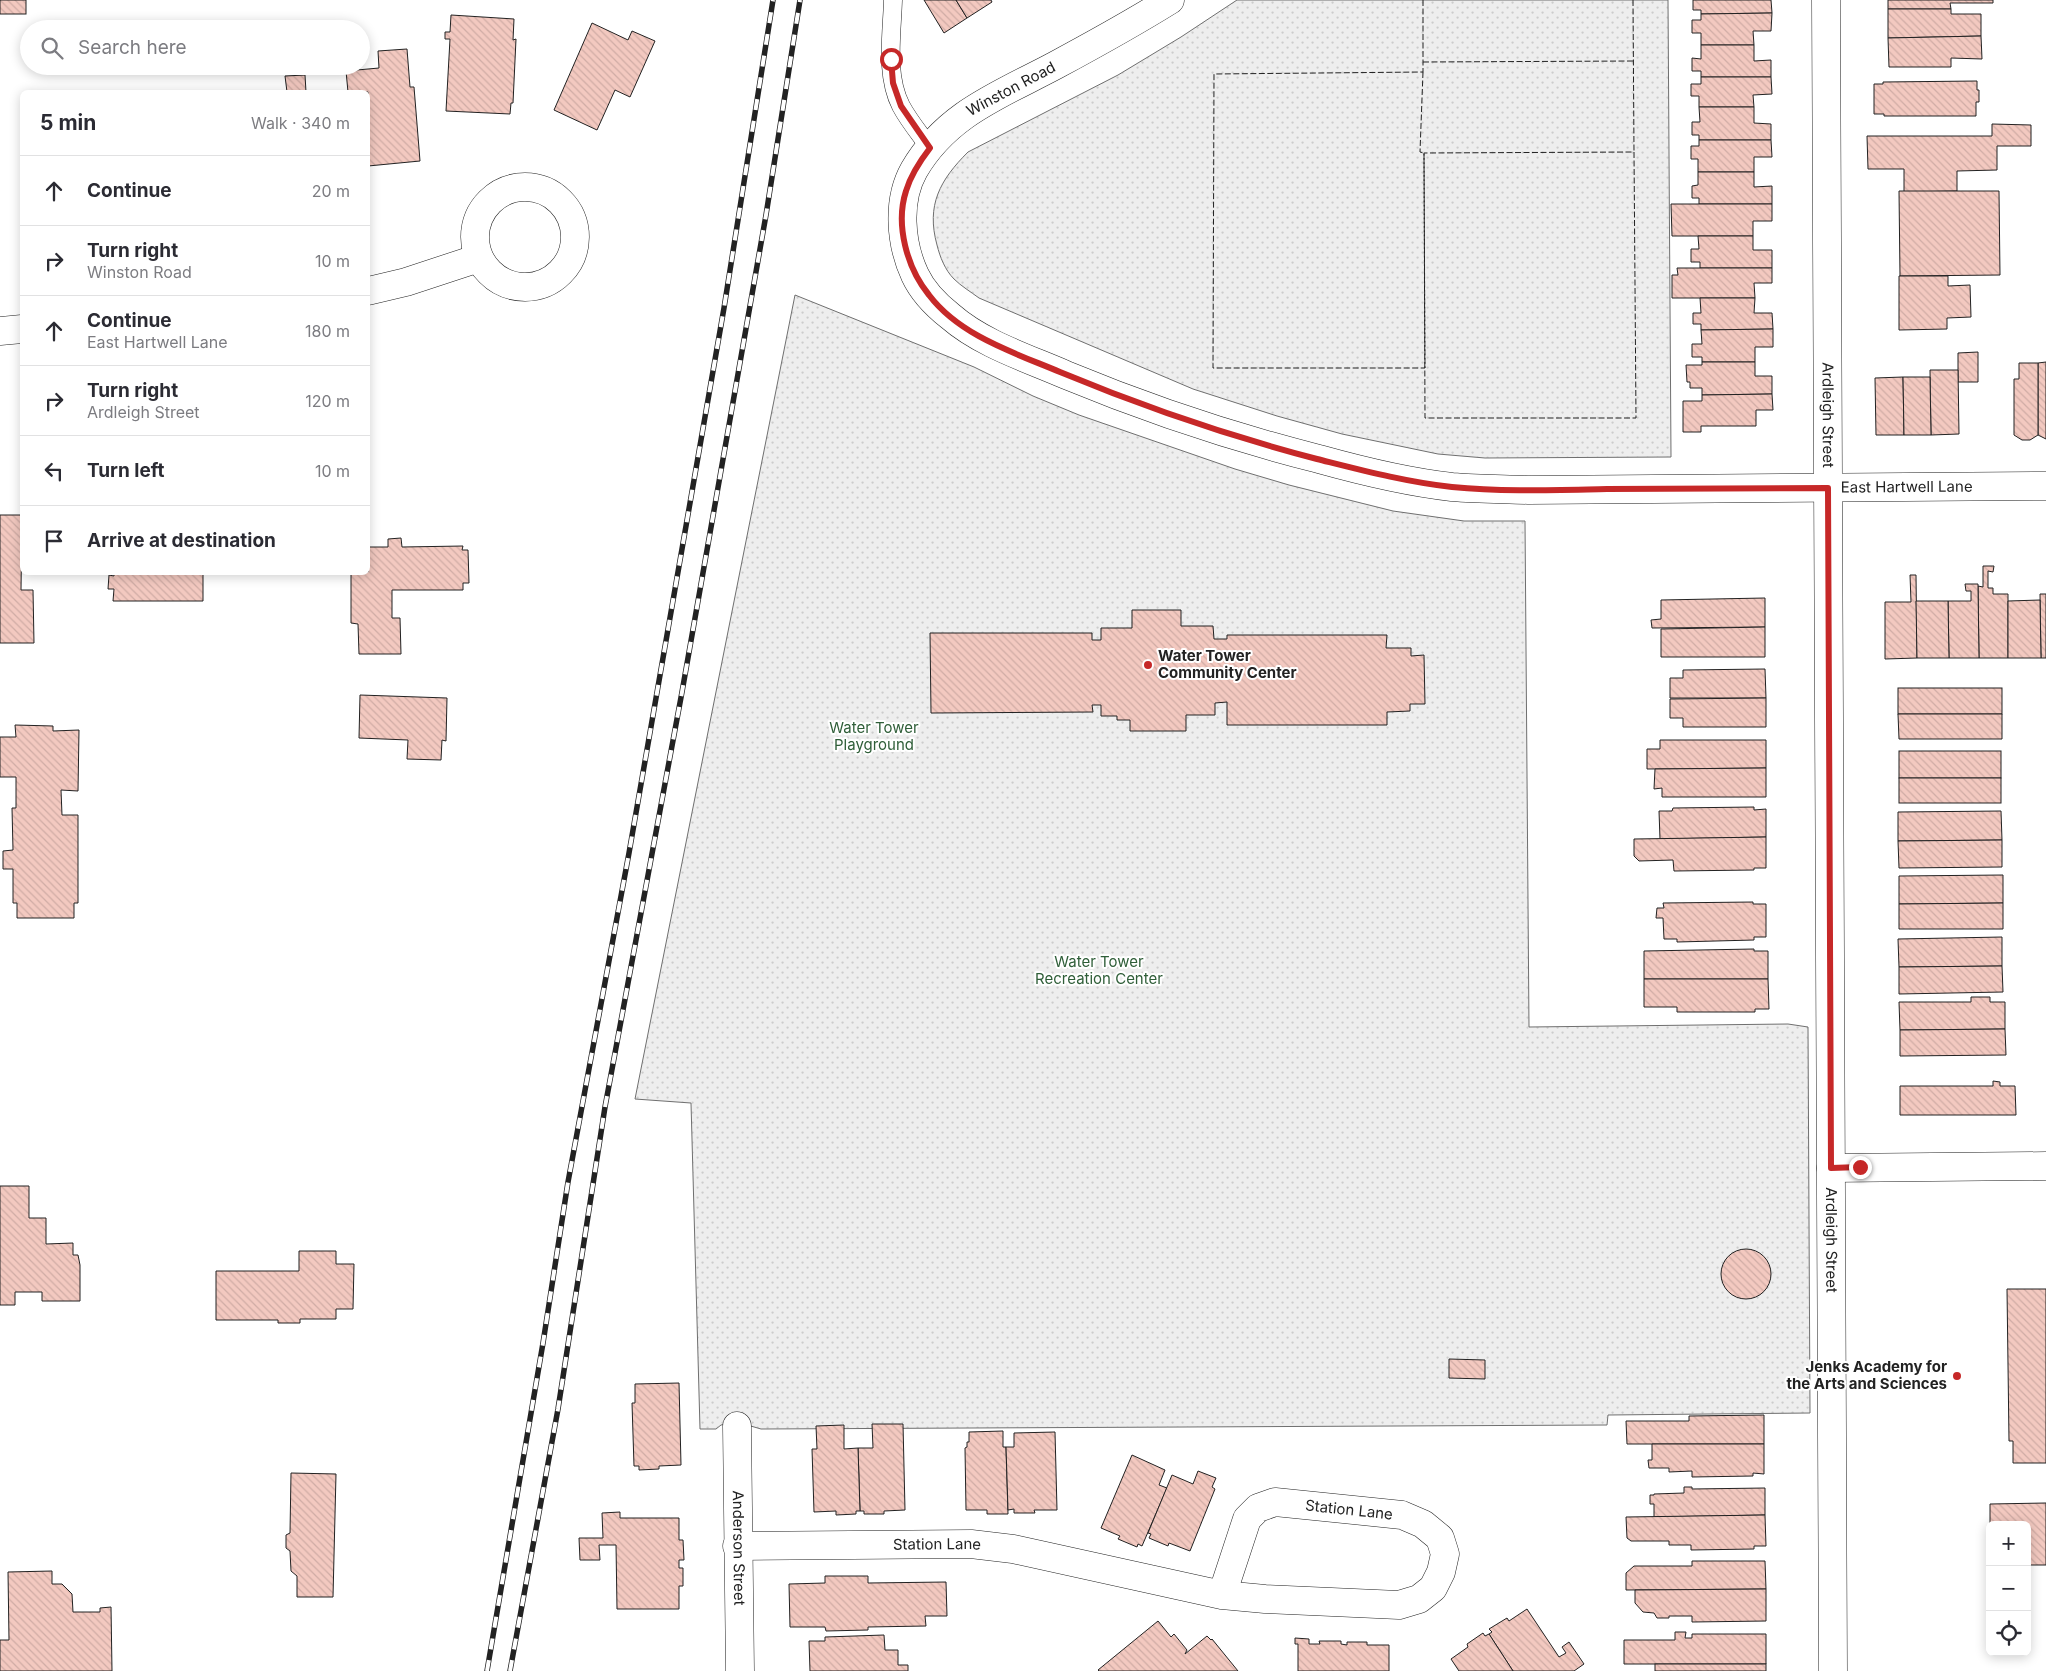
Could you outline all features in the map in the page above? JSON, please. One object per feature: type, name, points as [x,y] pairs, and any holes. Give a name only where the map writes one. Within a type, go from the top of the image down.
[{"type":"street","name":"Winston Road","points":[[902,222],[905,193],[914,170],[949,126],[969,111],[1078,53],[1170,0]]},
{"type":"street","name":"Ardleigh Street","points":[[1826,0],[1833,1671]]},
{"type":"street","name":"East Hartwell Lane","points":[[902,222],[906,251],[915,276],[930,297],[951,317],[974,333],[1007,350],[1109,393],[1183,419],[1280,449],[1358,470],[1450,486],[1528,490],[2046,486]]},
{"type":"street","points":[[370,291],[406,282],[479,258]]},
{"type":"street","points":[[0,331],[20,329]]},
{"type":"street","points":[[1831,1168],[2046,1166]]},
{"type":"street","name":"Anderson Street","points":[[737,1426],[740,1671]]},
{"type":"street","name":"Station Lane","points":[[737,1546],[970,1544],[1013,1549],[1222,1595],[1265,1599],[1399,1605],[1418,1599],[1433,1588],[1441,1572],[1445,1554],[1440,1538],[1423,1524],[1402,1515],[1275,1502],[1258,1508],[1247,1519],[1222,1595]]},
{"type":"lane","points":[[892,0],[891,59],[893,83],[901,106],[930,148]]},
{"type":"green space","points":[[1237,0],[1668,0],[1671,457],[1485,458],[1438,454],[1342,434],[1277,416],[1193,389],[979,298],[954,279],[943,263],[937,245],[933,218],[938,194],[943,183],[958,162],[968,152],[1118,75]]},
{"type":"green space","name":"Water Tower Recreation Center","points":[[795,295],[974,367],[1033,396],[1079,415],[1235,469],[1289,485],[1393,511],[1464,521],[1525,521],[1529,1027],[1788,1024],[1808,1027],[1810,1413],[1608,1415],[1607,1425],[761,1429],[737,1422],[721,1425],[716,1429],[700,1429],[691,1103],[635,1099]]},
{"type":"building","points":[[0,0],[26,0],[26,14],[0,14]]},
{"type":"building","points":[[924,0],[956,0],[967,18],[944,33]]},
{"type":"building","points":[[956,0],[991,0],[992,2],[967,18]]},
{"type":"building","points":[[1693,0],[1771,0],[1772,13],[1701,14],[1701,10],[1693,10]]},
{"type":"building","points":[[1888,0],[1993,0],[1993,3],[1950,3],[1951,9],[1888,9]]},
{"type":"building","points":[[1888,9],[1951,9],[1951,14],[1981,14],[1981,36],[1888,38]]},
{"type":"building","points":[[1772,13],[1771,31],[1753,31],[1754,45],[1701,45],[1701,33],[1692,33],[1692,20],[1701,20],[1701,14]]},
{"type":"building","points":[[451,15],[514,19],[513,40],[516,39],[513,103],[511,103],[510,114],[446,111],[450,39],[445,39],[445,32],[450,32]]},
{"type":"building","points":[[592,23],[628,40],[632,31],[655,41],[630,97],[615,90],[597,130],[554,110]]},
{"type":"building","points":[[1981,36],[1982,59],[1951,58],[1951,67],[1889,67],[1888,38]]},
{"type":"building","points":[[1701,45],[1754,45],[1754,61],[1771,60],[1771,77],[1701,77],[1701,71],[1692,71],[1692,58],[1701,59]]},
{"type":"building","points":[[407,49],[410,87],[414,87],[420,161],[370,166],[370,90],[348,90],[346,75],[370,75],[370,69],[379,68],[378,51]]},
{"type":"building","points":[[305,75],[306,90],[287,90],[285,76]]},
{"type":"building","points":[[1701,77],[1771,77],[1772,94],[1753,95],[1754,107],[1699,107],[1699,96],[1691,96],[1691,84],[1701,84]]},
{"type":"building","points":[[1977,81],[1979,102],[1976,102],[1976,116],[1884,116],[1884,114],[1874,114],[1874,84],[1883,84],[1883,82]]},
{"type":"building","points":[[1699,107],[1754,107],[1754,123],[1771,124],[1771,140],[1699,140],[1699,135],[1692,135],[1692,122],[1700,122]]},
{"type":"building","points":[[1992,124],[2031,125],[2031,146],[1997,146],[1997,170],[1957,171],[1957,191],[1904,192],[1904,169],[1868,169],[1867,136],[1992,136]]},
{"type":"building","points":[[1699,140],[1771,140],[1772,157],[1754,157],[1754,172],[1698,172],[1698,159],[1691,159],[1691,146],[1699,146]]},
{"type":"building","points":[[1698,172],[1754,172],[1754,187],[1772,186],[1772,204],[1699,204],[1699,198],[1692,198],[1692,186],[1698,185]]},
{"type":"building","points":[[1899,191],[1999,191],[2000,275],[1900,276]]},
{"type":"building","points":[[1671,204],[1772,204],[1772,221],[1753,221],[1753,236],[1672,236]]},
{"type":"building","points":[[1698,236],[1753,236],[1753,250],[1772,250],[1772,268],[1700,268],[1700,262],[1691,262],[1691,249],[1699,249]]},
{"type":"building","points":[[1677,268],[1772,268],[1772,283],[1754,283],[1755,298],[1672,298],[1672,275],[1678,275]]},
{"type":"building","points":[[1899,276],[1948,276],[1948,286],[1970,285],[1971,317],[1947,318],[1947,329],[1899,330]]},
{"type":"building","points":[[1700,298],[1755,298],[1754,313],[1772,313],[1773,329],[1701,330],[1701,324],[1693,324],[1693,313],[1701,313]]},
{"type":"building","points":[[1773,329],[1773,347],[1755,347],[1755,362],[1702,362],[1702,357],[1692,357],[1692,344],[1702,344],[1701,330]]},
{"type":"building","points":[[1978,352],[1978,382],[1958,382],[1958,353]]},
{"type":"building","points":[[1702,362],[1755,362],[1755,376],[1772,376],[1772,394],[1702,395],[1702,388],[1690,388],[1690,382],[1687,382],[1686,365],[1702,365]]},
{"type":"building","points":[[2046,362],[2046,439],[2038,435],[2038,363]]},
{"type":"building","points":[[2019,363],[2038,363],[2038,435],[2030,440],[2022,440],[2014,435],[2014,379],[2019,379]]},
{"type":"building","points":[[1930,370],[1958,370],[1959,434],[1931,435]]},
{"type":"building","points":[[1903,377],[1904,435],[1876,435],[1875,378]]},
{"type":"building","points":[[1903,377],[1930,377],[1931,435],[1904,435]]},
{"type":"building","points":[[1772,394],[1773,410],[1756,410],[1756,426],[1701,426],[1701,432],[1683,432],[1683,401],[1702,401],[1702,395]]},
{"type":"building","points":[[0,515],[20,515],[21,590],[33,590],[34,643],[0,643]]},
{"type":"building","points":[[401,538],[402,547],[463,546],[462,550],[468,550],[469,583],[463,583],[463,590],[392,590],[392,618],[400,618],[401,654],[359,654],[358,624],[351,623],[351,575],[370,575],[370,547],[388,547],[388,539]]},
{"type":"building","points":[[1983,566],[1994,566],[1993,572],[1988,571],[1988,588],[1993,588],[1993,594],[2008,594],[2008,658],[1979,658],[1978,586],[1983,587]]},
{"type":"building","points":[[109,575],[203,575],[203,601],[113,601],[114,589],[108,589]]},
{"type":"building","points":[[1910,575],[1916,575],[1917,658],[1885,659],[1885,602],[1911,602]]},
{"type":"building","points":[[1965,584],[1978,584],[1979,658],[1949,658],[1948,601],[1971,601],[1971,591],[1966,591]]},
{"type":"building","points":[[2040,594],[2046,594],[2046,658],[2041,658]]},
{"type":"building","points":[[1765,598],[1765,627],[1652,628],[1651,620],[1661,619],[1661,600]]},
{"type":"building","points":[[2040,600],[2041,658],[2008,658],[2008,601]]},
{"type":"building","points":[[1916,601],[1948,601],[1949,658],[1917,658]]},
{"type":"building","points":[[1132,610],[1181,610],[1181,626],[1213,626],[1214,639],[1227,639],[1227,635],[1387,635],[1386,648],[1411,648],[1411,656],[1424,655],[1425,704],[1410,704],[1410,711],[1387,712],[1387,725],[1227,725],[1227,702],[1215,703],[1215,715],[1186,715],[1186,731],[1130,731],[1130,720],[1117,720],[1117,716],[1101,716],[1101,705],[1092,705],[1093,712],[931,713],[930,633],[1092,633],[1092,640],[1101,640],[1101,628],[1132,628]]},
{"type":"building","points":[[1765,627],[1765,657],[1661,657],[1661,629]]},
{"type":"building","points":[[1765,669],[1766,698],[1670,698],[1670,678],[1683,678],[1683,670]]},
{"type":"building","points":[[1898,688],[2002,688],[2002,714],[1898,714]]},
{"type":"building","points":[[360,695],[447,698],[446,741],[442,740],[441,760],[407,759],[408,740],[359,738]]},
{"type":"building","points":[[1766,698],[1766,727],[1683,727],[1683,718],[1670,718],[1670,699]]},
{"type":"building","points":[[1898,714],[2002,714],[2002,739],[1899,739]]},
{"type":"building","points":[[15,725],[53,726],[53,731],[79,730],[78,791],[61,790],[62,815],[78,815],[78,903],[74,903],[74,918],[17,918],[17,903],[13,903],[13,869],[3,869],[3,851],[13,850],[12,808],[16,808],[16,777],[0,777],[0,737],[16,737]]},
{"type":"building","points":[[1660,740],[1766,740],[1766,768],[1647,769],[1647,749],[1660,749]]},
{"type":"building","points":[[1899,751],[2001,751],[2001,778],[1899,778]]},
{"type":"building","points":[[1766,768],[1766,797],[1662,797],[1662,788],[1654,789],[1655,769]]},
{"type":"building","points":[[1899,778],[2001,778],[2001,803],[1899,803]]},
{"type":"building","points":[[1754,807],[1754,810],[1766,809],[1766,837],[1660,839],[1659,811],[1672,811],[1673,808]]},
{"type":"building","points":[[2001,811],[2002,840],[1898,841],[1898,812]]},
{"type":"building","points":[[1766,837],[1766,868],[1754,868],[1754,870],[1674,871],[1673,860],[1639,861],[1634,856],[1634,839]]},
{"type":"building","points":[[2002,840],[2002,867],[1899,868],[1898,841]]},
{"type":"building","points":[[2003,875],[2003,903],[1899,904],[1899,876]]},
{"type":"building","points":[[1753,902],[1753,904],[1766,904],[1766,937],[1754,937],[1754,940],[1677,942],[1677,939],[1664,939],[1663,918],[1656,918],[1657,908],[1664,908],[1663,903]]},
{"type":"building","points":[[2003,903],[2003,929],[1899,929],[1899,904]]},
{"type":"building","points":[[2002,937],[2002,966],[1899,967],[1898,939]]},
{"type":"building","points":[[1754,949],[1754,951],[1768,951],[1768,979],[1644,979],[1644,951]]},
{"type":"building","points":[[2002,966],[2003,992],[1899,994],[1899,967]]},
{"type":"building","points":[[1644,979],[1768,979],[1769,1009],[1755,1009],[1755,1012],[1677,1012],[1677,1007],[1644,1007]]},
{"type":"building","points":[[1971,997],[1990,997],[1990,1002],[2005,1002],[2005,1029],[1900,1030],[1899,1002],[1971,1002]]},
{"type":"building","points":[[2005,1029],[2006,1055],[1900,1056],[1900,1030]]},
{"type":"building","points":[[1993,1081],[2000,1082],[2000,1086],[2015,1086],[2016,1115],[1900,1115],[1900,1086],[1993,1086]]},
{"type":"building","points":[[0,1186],[29,1186],[29,1218],[46,1218],[46,1244],[73,1243],[73,1255],[78,1255],[80,1265],[80,1301],[42,1301],[42,1292],[15,1292],[15,1305],[0,1305]]},
{"type":"building","points":[[1746,1249],[1755,1251],[1766,1260],[1771,1274],[1769,1283],[1760,1294],[1746,1299],[1737,1297],[1726,1288],[1721,1274],[1723,1265],[1732,1254]]},
{"type":"building","points":[[299,1251],[336,1251],[336,1264],[354,1264],[353,1309],[336,1309],[336,1319],[300,1319],[300,1323],[278,1323],[278,1320],[216,1320],[216,1271],[299,1271]]},
{"type":"building","points":[[2007,1289],[2046,1289],[2046,1463],[2013,1463],[2013,1441],[2009,1441]]},
{"type":"building","points":[[1449,1359],[1485,1360],[1485,1379],[1449,1378]]},
{"type":"building","points":[[679,1383],[681,1465],[659,1466],[659,1469],[639,1470],[639,1466],[634,1466],[632,1403],[635,1403],[635,1384]]},
{"type":"building","points":[[1764,1415],[1764,1444],[1627,1444],[1626,1421],[1689,1421],[1689,1416]]},
{"type":"building","points":[[872,1424],[903,1424],[905,1510],[884,1511],[884,1514],[864,1514],[864,1511],[860,1511],[858,1448],[873,1448]]},
{"type":"building","points":[[844,1425],[844,1449],[858,1448],[860,1511],[856,1511],[856,1514],[836,1515],[836,1511],[814,1512],[812,1449],[817,1449],[816,1426]]},
{"type":"building","points":[[1003,1431],[1003,1447],[1006,1447],[1008,1514],[987,1514],[987,1510],[966,1510],[965,1448],[967,1447],[967,1442],[969,1442],[969,1432]]},
{"type":"building","points":[[1055,1432],[1057,1510],[1034,1510],[1035,1513],[1014,1513],[1014,1509],[1008,1510],[1006,1447],[1014,1447],[1014,1433]]},
{"type":"building","points":[[1652,1444],[1764,1444],[1764,1474],[1753,1473],[1753,1476],[1692,1477],[1692,1471],[1669,1472],[1669,1468],[1649,1468],[1648,1460],[1652,1460]]},
{"type":"building","points":[[1132,1455],[1165,1470],[1159,1485],[1167,1488],[1142,1546],[1138,1544],[1137,1547],[1118,1539],[1120,1536],[1101,1528]]},
{"type":"building","points":[[1198,1471],[1216,1478],[1212,1487],[1215,1489],[1190,1551],[1169,1543],[1168,1546],[1149,1538],[1151,1534],[1148,1533],[1172,1475],[1193,1484]]},
{"type":"building","points":[[291,1473],[336,1474],[333,1597],[297,1597],[297,1576],[291,1571],[290,1551],[286,1548],[286,1535],[290,1533]]},
{"type":"building","points":[[1684,1487],[1692,1487],[1692,1489],[1765,1488],[1765,1515],[1654,1517],[1654,1504],[1650,1504],[1650,1495],[1684,1493]]},
{"type":"building","points":[[2046,1503],[2046,1565],[2031,1565],[2031,1521],[1990,1521],[1990,1504]]},
{"type":"building","points":[[620,1512],[620,1518],[679,1518],[679,1540],[683,1540],[684,1560],[679,1560],[679,1568],[683,1568],[683,1586],[679,1586],[679,1609],[617,1609],[616,1545],[599,1545],[600,1560],[580,1560],[579,1538],[603,1538],[602,1513]]},
{"type":"building","points":[[1765,1515],[1766,1546],[1754,1546],[1754,1549],[1691,1550],[1691,1545],[1669,1545],[1669,1541],[1631,1541],[1627,1538],[1626,1517]]},
{"type":"building","points":[[1692,1561],[1765,1561],[1766,1589],[1626,1590],[1626,1573],[1634,1566],[1692,1566]]},
{"type":"building","points":[[52,1571],[52,1584],[62,1584],[72,1594],[73,1612],[100,1612],[100,1608],[111,1607],[112,1671],[0,1671],[0,1640],[9,1640],[8,1572]]},
{"type":"building","points":[[825,1576],[868,1576],[868,1583],[946,1582],[947,1616],[925,1616],[926,1626],[868,1627],[868,1630],[826,1631],[825,1627],[790,1627],[789,1584],[825,1583]]},
{"type":"building","points":[[1766,1589],[1766,1621],[1692,1622],[1692,1616],[1657,1618],[1654,1613],[1643,1612],[1635,1603],[1635,1590]]},
{"type":"building","points":[[1527,1609],[1559,1657],[1566,1653],[1562,1647],[1569,1642],[1584,1664],[1574,1671],[1513,1671],[1489,1634],[1492,1632],[1489,1629],[1507,1618],[1509,1621]]},
{"type":"building","points":[[1158,1621],[1171,1637],[1174,1634],[1187,1650],[1185,1654],[1207,1636],[1212,1639],[1238,1671],[1098,1670]]},
{"type":"building","points":[[1675,1632],[1686,1632],[1685,1638],[1692,1638],[1692,1634],[1766,1634],[1766,1664],[1624,1664],[1624,1640],[1675,1640]]},
{"type":"building","points":[[1483,1633],[1485,1636],[1489,1634],[1513,1671],[1459,1671],[1451,1659],[1468,1647],[1467,1644]]},
{"type":"building","points":[[884,1635],[885,1650],[898,1650],[898,1665],[908,1665],[908,1671],[810,1671],[809,1641],[825,1641],[825,1637]]},
{"type":"building","points":[[1295,1638],[1309,1639],[1309,1644],[1320,1644],[1319,1641],[1341,1641],[1341,1644],[1347,1645],[1347,1642],[1367,1642],[1367,1645],[1389,1645],[1389,1671],[1298,1671],[1298,1644],[1295,1644]]},
{"type":"building","points":[[1655,1664],[1766,1664],[1766,1671],[1655,1671]]},
{"type":"railway","points":[[487,1671],[543,1343],[568,1182],[629,853],[724,308],[773,0]]},
{"type":"railway","points":[[510,1671],[558,1409],[605,1107],[682,692],[766,215],[800,0]]},
{"type":"fence","points":[[1423,0],[1423,72]]},
{"type":"fence","points":[[1633,0],[1634,152]]},
{"type":"fence","points":[[1423,62],[1634,61]]},
{"type":"fence","points":[[1423,72],[1420,152],[1424,153],[1425,368],[1213,368],[1214,74],[1423,72]]},
{"type":"fence","points":[[1634,152],[1636,418],[1425,418],[1424,153],[1634,152]]},
{"type":"place","name":"Water Tower Community Center","points":[[1148,665]]},
{"type":"place","name":"Jenks Academy for the Arts and Sciences","points":[[1957,1376]]},
{"type":"route","points":[[891,59],[893,83],[901,106],[930,148],[914,170],[905,193],[902,222],[906,251],[915,276],[930,297],[951,317],[974,333],[1007,350],[1109,393],[1221,432],[1358,470],[1406,479],[1450,486],[1528,490],[1828,488],[1831,1168],[1860,1167]]},
{"type":"park label","name":"Water Tower Playground","points":[[874,736]]}]
